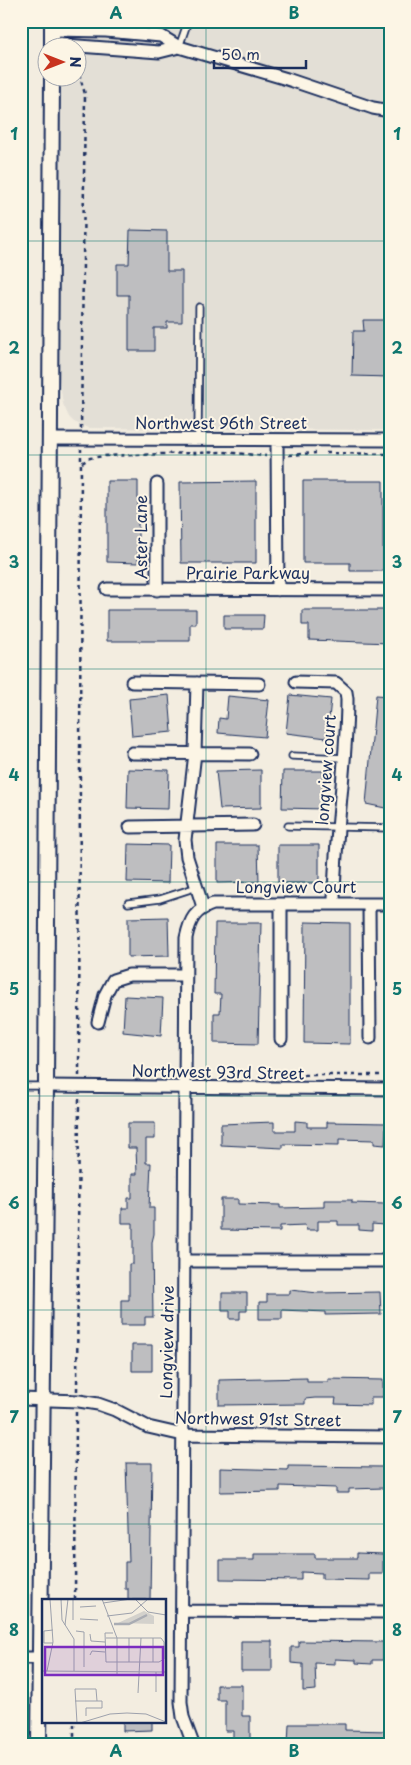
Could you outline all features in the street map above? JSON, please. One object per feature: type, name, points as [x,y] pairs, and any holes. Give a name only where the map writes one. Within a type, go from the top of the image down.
[{"type":"street","points":[[52,36],[106,31],[161,36],[180,47],[287,79],[373,108],[390,111]]},
{"type":"street","points":[[88,46],[159,52],[180,47]]},
{"type":"street","points":[[40,1744],[51,439],[52,88]]},
{"type":"street","name":"Northwest 96th Street","points":[[51,439],[390,440]]},
{"type":"street","points":[[277,440],[278,590]]},
{"type":"street","name":"Aster Lane","points":[[157,590],[158,484]]},
{"type":"street","name":"Prairie Parkway","points":[[107,589],[390,590]]},
{"type":"street","points":[[132,682],[258,684]]},
{"type":"street","name":"longview court","points":[[296,682],[336,683],[346,692],[346,758],[338,828],[334,904]]},
{"type":"street","points":[[197,683],[195,753],[187,827],[188,857],[203,907]]},
{"type":"street","points":[[132,753],[250,754]]},
{"type":"street","points":[[130,827],[253,825]]},
{"type":"street","name":"Longview Court","points":[[203,907],[212,904],[390,904]]},
{"type":"street","name":"longview court","points":[[281,904],[281,1040]]},
{"type":"street","name":"longview court","points":[[369,904],[370,1038]]},
{"type":"street","name":"Longview drive","points":[[193,1744],[187,1732],[182,1709],[186,938],[189,922],[203,907]]},
{"type":"street","points":[[98,1022],[105,995],[112,980],[128,975],[186,975]]},
{"type":"street","name":"Northwest 93rd Street","points":[[46,1086],[390,1089]]},
{"type":"street","points":[[184,1261],[390,1261]]},
{"type":"street","name":"Northwest 91st Street","points":[[21,1398],[43,1398],[98,1404],[115,1410],[148,1427],[183,1435],[390,1437]]},
{"type":"street","points":[[182,1611],[390,1612]]},
{"type":"street","points":[[21,1658],[40,1658]]},
{"type":"lane","points":[[180,47],[188,21]]},
{"type":"lane","points":[[198,439],[199,307]]},
{"type":"lane","name":"Longview Court","points":[[292,756],[346,758]]},
{"type":"lane","points":[[288,826],[390,828]]},
{"type":"lane","points":[[128,903],[160,899],[196,887]]},
{"type":"lane","points":[[21,1086],[46,1086]]},
{"type":"path","points":[[75,1599],[81,438],[85,94],[83,88]]},
{"type":"path","points":[[82,463],[90,458],[104,456],[224,452],[277,456],[315,452],[390,454]]},
{"type":"path","points":[[297,1075],[390,1076]]},
{"type":"path","points":[[74,1722],[74,1744]]},
{"type":"shaded area","points":[[60,21],[390,21],[390,430],[88,428],[74,422],[69,417],[63,404],[58,371],[60,88],[88,88],[88,38],[60,38]]},
{"type":"building","points":[[130,230],[167,231],[167,271],[182,271],[182,322],[167,322],[167,328],[154,328],[154,351],[129,351],[129,295],[117,295],[117,264],[129,264]]},
{"type":"building","points":[[363,320],[390,320],[390,377],[352,376],[353,331],[364,331]]},
{"type":"building","points":[[107,481],[138,481],[138,563],[107,562]]},
{"type":"building","points":[[256,481],[256,563],[181,563],[180,482]]},
{"type":"building","points":[[303,481],[383,481],[383,571],[350,571],[350,563],[303,563]]},
{"type":"building","points":[[107,610],[196,610],[196,624],[190,624],[190,641],[107,641]]},
{"type":"building","points":[[302,610],[390,610],[390,643],[309,640],[309,625],[302,625]]},
{"type":"building","points":[[224,615],[264,615],[263,629],[224,629]]},
{"type":"building","points":[[169,695],[172,732],[132,736],[129,699]]},
{"type":"building","points":[[290,695],[331,699],[327,738],[286,733]]},
{"type":"building","points":[[376,695],[390,696],[390,809],[366,804]]},
{"type":"building","points":[[228,696],[269,700],[265,737],[218,733],[219,718],[226,719]]},
{"type":"building","points":[[128,769],[169,770],[168,809],[127,808]]},
{"type":"building","points":[[261,770],[261,808],[220,809],[216,771]]},
{"type":"building","points":[[283,771],[323,771],[323,809],[282,808]]},
{"type":"building","points":[[128,844],[169,845],[168,883],[127,882]]},
{"type":"building","points":[[217,845],[258,845],[259,882],[217,883]]},
{"type":"building","points":[[278,845],[319,845],[319,883],[278,883]]},
{"type":"building","points":[[168,917],[169,956],[128,957],[128,918]]},
{"type":"building","points":[[305,922],[350,923],[350,1044],[304,1043]]},
{"type":"building","points":[[215,923],[261,923],[258,1044],[214,1043],[214,1013],[220,1013],[221,994],[214,994]]},
{"type":"building","points":[[125,996],[163,998],[161,1036],[123,1032]]},
{"type":"building","points":[[295,1121],[307,1122],[307,1127],[327,1127],[327,1122],[386,1123],[385,1145],[374,1144],[374,1140],[339,1139],[339,1145],[283,1144],[283,1148],[221,1145],[221,1124],[274,1122],[274,1131],[295,1131]]},
{"type":"building","points":[[128,1123],[155,1123],[155,1139],[146,1139],[146,1163],[151,1163],[149,1208],[154,1208],[154,1234],[152,1242],[153,1317],[145,1317],[145,1325],[121,1325],[121,1300],[129,1300],[129,1264],[133,1264],[133,1223],[122,1223],[122,1208],[128,1208],[128,1198],[132,1198],[132,1174],[137,1174],[136,1148],[128,1148]]},
{"type":"building","points":[[221,1199],[238,1199],[238,1204],[280,1205],[280,1208],[324,1207],[324,1200],[352,1200],[352,1203],[385,1204],[384,1225],[372,1224],[372,1231],[359,1230],[359,1225],[338,1225],[338,1221],[318,1221],[318,1230],[306,1230],[305,1225],[280,1226],[280,1231],[221,1230]]},
{"type":"building","points":[[290,1290],[318,1293],[380,1292],[381,1314],[325,1315],[325,1312],[282,1310],[282,1319],[259,1319],[259,1302],[267,1302],[267,1294],[290,1294]]},
{"type":"building","points":[[222,1293],[247,1293],[247,1311],[240,1311],[240,1319],[230,1319],[230,1311],[222,1311]]},
{"type":"building","points":[[132,1345],[152,1345],[152,1371],[132,1371]]},
{"type":"building","points":[[307,1378],[307,1382],[328,1382],[328,1379],[383,1380],[383,1397],[371,1397],[371,1405],[335,1404],[336,1398],[315,1398],[305,1399],[305,1404],[219,1405],[219,1380]]},
{"type":"building","points":[[126,1463],[152,1463],[150,1599],[128,1599],[128,1589],[125,1589],[125,1562],[129,1562]]},
{"type":"building","points":[[288,1466],[383,1467],[384,1488],[349,1489],[349,1493],[336,1493],[336,1488],[280,1486],[280,1491],[220,1492],[220,1468],[288,1470]]},
{"type":"building","points":[[357,1553],[383,1554],[383,1574],[369,1574],[369,1580],[322,1579],[322,1573],[301,1572],[301,1580],[220,1579],[220,1560],[254,1560],[254,1554],[315,1554],[315,1558],[357,1558]]},
{"type":"building","points":[[241,1641],[272,1641],[272,1671],[241,1671]]},
{"type":"building","points":[[299,1641],[383,1642],[383,1660],[372,1660],[372,1664],[356,1663],[356,1660],[335,1659],[335,1664],[315,1663],[316,1690],[303,1691],[303,1664],[291,1663],[291,1647],[299,1647]]},
{"type":"building","points":[[217,1685],[242,1685],[242,1716],[250,1716],[250,1739],[233,1739],[233,1731],[225,1731],[225,1700],[217,1700]]},
{"type":"building","points":[[123,1722],[152,1722],[152,1730],[123,1731]]},
{"type":"building","points":[[289,1724],[345,1724],[345,1730],[390,1731],[390,1744],[288,1744]]}]
